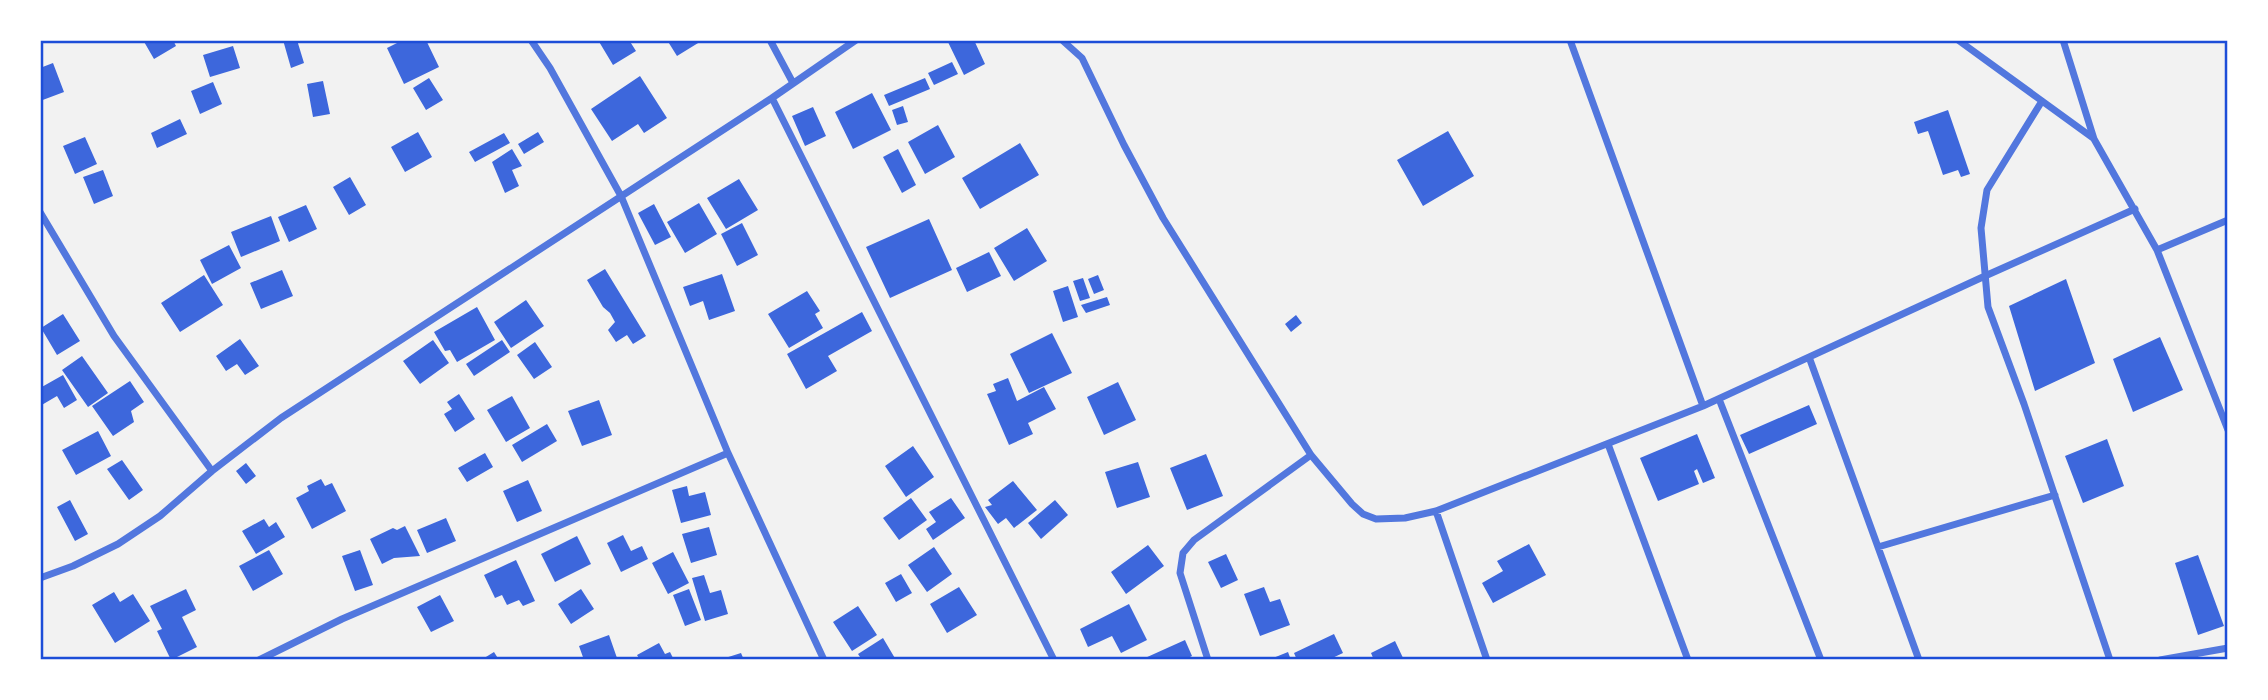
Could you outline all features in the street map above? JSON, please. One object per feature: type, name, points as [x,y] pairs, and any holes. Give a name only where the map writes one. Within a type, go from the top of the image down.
[{"type":"street","points":[[531,40],[550,68],[621,196],[728,453],[824,660]]},
{"type":"street","points":[[770,40],[793,83]]},
{"type":"street","points":[[40,578],[73,566],[118,544],[160,516],[212,471],[292,411],[772,98],[856,40]]},
{"type":"street","points":[[1062,40],[1082,58],[1163,218],[1311,455],[1352,504],[1363,514],[1376,519],[1405,518],[1436,511],[1703,406],[2135,209]]},
{"type":"street","points":[[1570,40],[1703,406]]},
{"type":"street","points":[[1958,40],[2094,139]]},
{"type":"street","points":[[2063,40],[2094,139],[2157,250],[2228,430]]},
{"type":"street","points":[[772,98],[1054,660]]},
{"type":"street","points":[[2042,101],[1987,190],[1981,228],[1988,307],[2024,404],[2109,660]]},
{"type":"street","points":[[40,212],[114,336],[212,471]]},
{"type":"street","points":[[2157,250],[2228,220]]},
{"type":"street","points":[[1809,357],[1919,660]]},
{"type":"street","points":[[1719,399],[1821,660]]},
{"type":"street","points":[[1608,444],[1688,660]]},
{"type":"street","points":[[261,659],[342,619],[728,453]]},
{"type":"street","points":[[1208,660],[1180,573],[1182,553],[1194,540],[1311,455]]},
{"type":"street","points":[[1878,547],[2055,495]]},
{"type":"street","points":[[1436,511],[1487,660]]},
{"type":"street","points":[[2160,660],[2228,648]]},
{"type":"building","points":[[143,40],[173,40],[176,46],[154,59]]},
{"type":"building","points":[[283,40],[297,40],[304,63],[291,68]]},
{"type":"building","points":[[403,40],[426,40],[439,67],[404,84],[387,48]]},
{"type":"building","points":[[598,40],[629,40],[636,51],[613,65]]},
{"type":"building","points":[[667,40],[703,40],[677,56]]},
{"type":"building","points":[[947,40],[974,40],[985,64],[964,75]]},
{"type":"building","points":[[233,46],[240,68],[210,77],[203,55]]},
{"type":"building","points":[[952,62],[958,74],[934,85],[928,73]]},
{"type":"building","points":[[53,63],[64,92],[40,101],[40,68]]},
{"type":"building","points":[[640,76],[667,118],[644,133],[638,124],[612,141],[591,109]]},
{"type":"building","points":[[429,78],[443,100],[426,110],[413,88]]},
{"type":"building","points":[[925,78],[930,89],[889,106],[884,95]]},
{"type":"building","points":[[323,81],[330,114],[313,117],[307,84]]},
{"type":"building","points":[[213,82],[222,104],[200,114],[191,91]]},
{"type":"building","points":[[872,93],[891,130],[853,149],[835,112]]},
{"type":"building","points":[[903,106],[908,122],[897,125],[892,110]]},
{"type":"building","points":[[813,107],[826,136],[805,146],[792,116]]},
{"type":"building","points":[[1948,110],[1970,174],[1961,177],[1958,170],[1943,175],[1928,131],[1918,134],[1914,122]]},
{"type":"building","points":[[180,119],[187,134],[157,148],[151,133]]},
{"type":"building","points":[[938,125],[955,157],[925,174],[908,142]]},
{"type":"building","points":[[1448,131],[1474,176],[1423,206],[1397,160]]},
{"type":"building","points":[[418,132],[432,157],[405,172],[391,147]]},
{"type":"building","points":[[538,132],[544,142],[524,154],[518,144]]},
{"type":"building","points":[[504,133],[510,143],[475,162],[469,152]]},
{"type":"building","points":[[85,137],[97,164],[75,174],[63,146]]},
{"type":"building","points":[[1020,143],[1039,175],[980,209],[962,178]]},
{"type":"building","points":[[512,149],[522,166],[512,170],[519,186],[505,193],[492,162]]},
{"type":"building","points":[[898,149],[916,185],[902,193],[883,157]]},
{"type":"building","points":[[103,170],[113,196],[94,204],[83,177]]},
{"type":"building","points":[[350,177],[366,205],[349,215],[333,187]]},
{"type":"building","points":[[739,179],[758,210],[726,229],[707,198]]},
{"type":"building","points":[[699,203],[717,234],[685,253],[667,222]]},
{"type":"building","points":[[654,204],[671,237],[655,245],[638,213]]},
{"type":"building","points":[[306,205],[317,229],[289,242],[278,217]]},
{"type":"building","points":[[271,216],[280,241],[241,257],[231,232]]},
{"type":"building","points":[[929,219],[952,270],[890,298],[866,247]]},
{"type":"building","points":[[742,223],[758,255],[737,266],[721,234]]},
{"type":"building","points":[[1027,228],[1047,261],[1014,281],[994,248]]},
{"type":"building","points":[[229,245],[241,268],[212,284],[200,260]]},
{"type":"building","points":[[989,252],[1001,276],[967,292],[956,268]]},
{"type":"building","points":[[605,269],[646,336],[633,344],[627,335],[616,342],[608,330],[615,322],[587,280]]},
{"type":"building","points":[[282,270],[293,296],[261,309],[250,283]]},
{"type":"building","points":[[722,274],[735,311],[709,320],[703,301],[690,306],[683,287]]},
{"type":"building","points":[[204,275],[223,305],[180,332],[161,303]]},
{"type":"building","points":[[1098,275],[1104,290],[1094,294],[1088,279]]},
{"type":"building","points":[[1083,278],[1090,298],[1080,301],[1073,281]]},
{"type":"building","points":[[2066,279],[2095,363],[2035,391],[2009,306]]},
{"type":"building","points":[[1068,286],[1078,317],[1063,322],[1053,291]]},
{"type":"building","points":[[807,291],[820,311],[815,314],[823,328],[789,348],[768,314]]},
{"type":"building","points":[[1107,297],[1110,305],[1086,313],[1081,305]]},
{"type":"building","points":[[526,300],[544,326],[511,348],[494,322]]},
{"type":"building","points":[[477,307],[495,340],[457,362],[450,350],[445,351],[434,332]]},
{"type":"building","points":[[862,312],[872,331],[828,356],[837,371],[806,389],[787,354]]},
{"type":"building","points":[[63,314],[80,341],[57,355],[41,328]]},
{"type":"building","points":[[1296,315],[1302,323],[1291,332],[1285,324]]},
{"type":"building","points":[[1052,333],[1072,373],[1029,393],[1010,354]]},
{"type":"building","points":[[2160,337],[2183,390],[2133,412],[2113,359]]},
{"type":"building","points":[[240,339],[259,366],[245,375],[237,364],[226,371],[216,356]]},
{"type":"building","points":[[433,340],[449,363],[420,384],[403,361]]},
{"type":"building","points":[[502,340],[510,352],[474,376],[466,364]]},
{"type":"building","points":[[535,342],[552,367],[534,379],[517,355]]},
{"type":"building","points":[[82,356],[108,393],[88,407],[62,370]]},
{"type":"building","points":[[63,375],[77,400],[64,408],[57,396],[40,406],[40,388]]},
{"type":"building","points":[[1008,378],[1017,401],[1044,387],[1056,409],[1028,423],[1033,434],[1009,445],[987,394],[996,391],[993,384]]},
{"type":"building","points":[[130,381],[144,402],[131,411],[134,422],[113,436],[92,406]]},
{"type":"building","points":[[1118,382],[1136,420],[1104,435],[1087,397]]},
{"type":"building","points":[[459,394],[475,419],[455,432],[444,414],[452,409],[447,402]]},
{"type":"building","points":[[512,396],[530,428],[506,442],[487,410]]},
{"type":"building","points":[[599,400],[612,435],[582,446],[568,411]]},
{"type":"building","points":[[1809,405],[1817,424],[1749,454],[1740,435]]},
{"type":"building","points":[[547,424],[557,441],[522,462],[512,445]]},
{"type":"building","points":[[98,431],[111,456],[76,475],[62,450]]},
{"type":"building","points":[[1697,434],[1715,478],[1703,483],[1697,469],[1694,471],[1699,484],[1658,501],[1640,458]]},
{"type":"building","points":[[2107,439],[2124,486],[2083,503],[2065,456]]},
{"type":"building","points":[[913,446],[934,477],[906,497],[885,466]]},
{"type":"building","points":[[485,453],[493,467],[467,482],[458,468]]},
{"type":"building","points":[[1206,454],[1223,496],[1187,510],[1170,468]]},
{"type":"building","points":[[122,460],[143,490],[129,500],[107,469]]},
{"type":"building","points":[[1138,462],[1150,497],[1117,508],[1105,472]]},
{"type":"building","points":[[246,463],[256,476],[246,484],[236,471]]},
{"type":"building","points":[[321,479],[325,486],[332,483],[346,511],[312,529],[296,498],[309,491],[307,486]]},
{"type":"building","points":[[528,480],[542,511],[517,522],[503,491]]},
{"type":"building","points":[[1013,481],[1037,510],[1014,528],[1006,518],[998,524],[985,507],[992,505],[988,500]]},
{"type":"building","points":[[687,486],[689,496],[705,492],[711,515],[681,523],[672,490]]},
{"type":"building","points":[[911,498],[927,520],[899,540],[883,518]]},
{"type":"building","points":[[951,498],[965,518],[933,540],[926,529],[936,522],[929,512]]},
{"type":"building","points":[[70,500],[88,534],[75,541],[57,507]]},
{"type":"building","points":[[1055,500],[1068,515],[1041,539],[1028,523]]},
{"type":"building","points":[[446,518],[456,541],[427,553],[417,530]]},
{"type":"building","points":[[264,519],[269,527],[276,522],[285,537],[256,554],[242,531]]},
{"type":"building","points":[[405,526],[420,556],[394,558],[382,564],[370,539],[393,528],[397,530]]},
{"type":"building","points":[[709,527],[717,555],[691,563],[682,534]]},
{"type":"building","points":[[623,535],[631,551],[642,546],[648,559],[621,572],[607,543]]},
{"type":"building","points":[[577,536],[591,564],[555,582],[541,554]]},
{"type":"building","points":[[1529,544],[1546,575],[1493,603],[1482,583],[1503,571],[1497,561]]},
{"type":"building","points":[[1148,545],[1164,566],[1126,594],[1111,572]]},
{"type":"building","points":[[934,547],[952,574],[927,592],[908,565]]},
{"type":"building","points":[[269,550],[283,574],[253,591],[239,566]]},
{"type":"building","points":[[360,550],[373,585],[355,591],[342,556]]},
{"type":"building","points":[[673,552],[689,583],[668,594],[652,563]]},
{"type":"building","points":[[1226,554],[1238,580],[1221,588],[1208,562]]},
{"type":"building","points":[[2198,555],[2224,626],[2198,635],[2175,563]]},
{"type":"building","points":[[516,560],[535,601],[523,606],[519,600],[507,605],[502,595],[495,598],[484,575]]},
{"type":"building","points":[[901,574],[912,593],[896,602],[885,583]]},
{"type":"building","points":[[704,575],[710,593],[721,590],[728,614],[705,621],[692,578]]},
{"type":"building","points":[[959,587],[977,615],[947,633],[930,604]]},
{"type":"building","points":[[1264,587],[1270,602],[1280,599],[1290,625],[1260,636],[1244,594]]},
{"type":"building","points":[[186,589],[196,610],[182,617],[197,647],[171,660],[157,631],[162,629],[150,606]]},
{"type":"building","points":[[581,589],[594,609],[571,624],[558,604]]},
{"type":"building","points":[[689,589],[701,620],[685,626],[673,595]]},
{"type":"building","points":[[114,592],[120,602],[133,594],[150,621],[115,643],[92,605]]},
{"type":"building","points":[[440,595],[454,621],[431,632],[417,607]]},
{"type":"building","points":[[1129,604],[1147,640],[1121,653],[1112,636],[1088,647],[1080,629]]},
{"type":"building","points":[[858,606],[877,635],[852,651],[833,622]]},
{"type":"building","points":[[1334,634],[1343,653],[1328,660],[1297,660],[1294,653]]},
{"type":"building","points":[[609,635],[617,658],[584,660],[579,646]]},
{"type":"building","points":[[883,638],[896,660],[862,660],[858,654]]},
{"type":"building","points":[[1185,640],[1192,656],[1184,660],[1145,658]]},
{"type":"building","points":[[1395,641],[1404,660],[1374,660],[1371,653]]},
{"type":"building","points":[[659,643],[665,654],[670,652],[674,660],[640,660],[637,655]]},
{"type":"building","points":[[494,652],[499,660],[481,660]]},
{"type":"building","points":[[1288,652],[1291,660],[1268,660]]},
{"type":"building","points":[[741,653],[744,660],[722,660],[722,659]]}]
